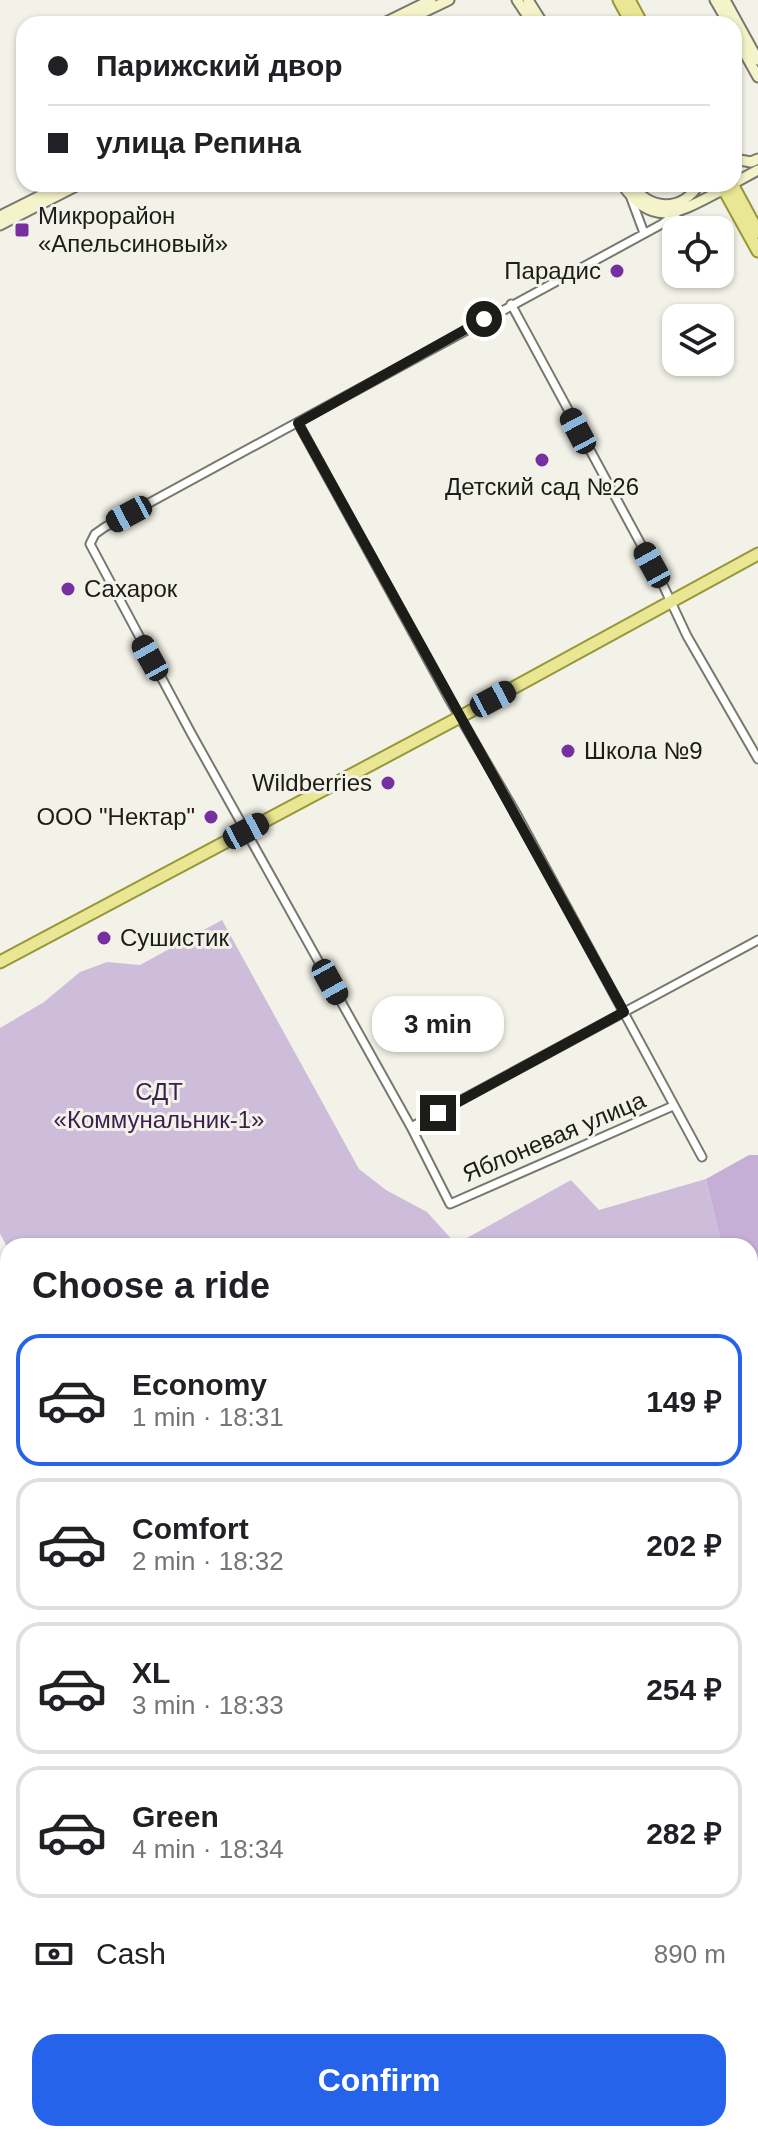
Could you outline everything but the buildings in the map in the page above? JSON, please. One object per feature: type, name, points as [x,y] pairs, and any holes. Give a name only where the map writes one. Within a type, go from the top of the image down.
[{"type":"main road","points":[[398,16],[431,0]]},
{"type":"main road","points":[[416,16],[449,0]]},
{"type":"main road","points":[[742,34],[753,56],[758,77]]},
{"type":"main road","points":[[0,216],[48,192]]},
{"type":"main road","points":[[0,225],[64,192]]},
{"type":"main road","points":[[627,192],[650,211],[668,213],[680,211],[716,192]]},
{"type":"main road","points":[[640,192],[649,201],[665,205],[685,199],[692,192]]},
{"type":"main road","points":[[732,192],[758,251]]},
{"type":"main road","points":[[733,192],[758,232]]},
{"type":"main road","points":[[0,962],[758,554]]},
{"type":"street","points":[[630,196],[644,233]]},
{"type":"street","points":[[680,211],[105,527],[91,539],[92,552],[411,1127],[758,940]]},
{"type":"street","points":[[511,304],[758,759]]},
{"type":"street","points":[[298,423],[517,815],[702,1157]]},
{"type":"street","name":"Яблоневая улица","points":[[411,1127],[450,1204],[673,1106]]},
{"type":"green space","name":"СДТ «Коммунальник-1»","points":[[222,920],[359,1169],[386,1190],[427,1212],[451,1238],[2,1238],[0,1028],[44,1002],[80,972],[107,962],[140,965]]},
{"type":"green space","name":"СДТ «Коммунальник-1»","points":[[706,1179],[720,1238],[467,1238],[571,1180],[599,1210]]},
{"type":"shaded area","points":[[749,1155],[758,1155],[758,1238],[720,1238],[706,1179]]},
{"type":"place","name":"Микрорайон «Апельсиновый»","points":[[22,230]]},
{"type":"place","name":"Парадис","points":[[617,271]]},
{"type":"place","name":"Детский сад №26","points":[[542,460]]},
{"type":"place","name":"Сахарок","points":[[68,589]]},
{"type":"place","name":"Школа №9","points":[[568,751]]},
{"type":"place","name":"Wildberries","points":[[388,783]]},
{"type":"place","name":"ООО \"Нектар\"","points":[[211,817]]},
{"type":"place","name":"Сушистик","points":[[104,938]]},
{"type":"route","points":[[438,1113],[624,1012],[298,423],[484,319]]}]
